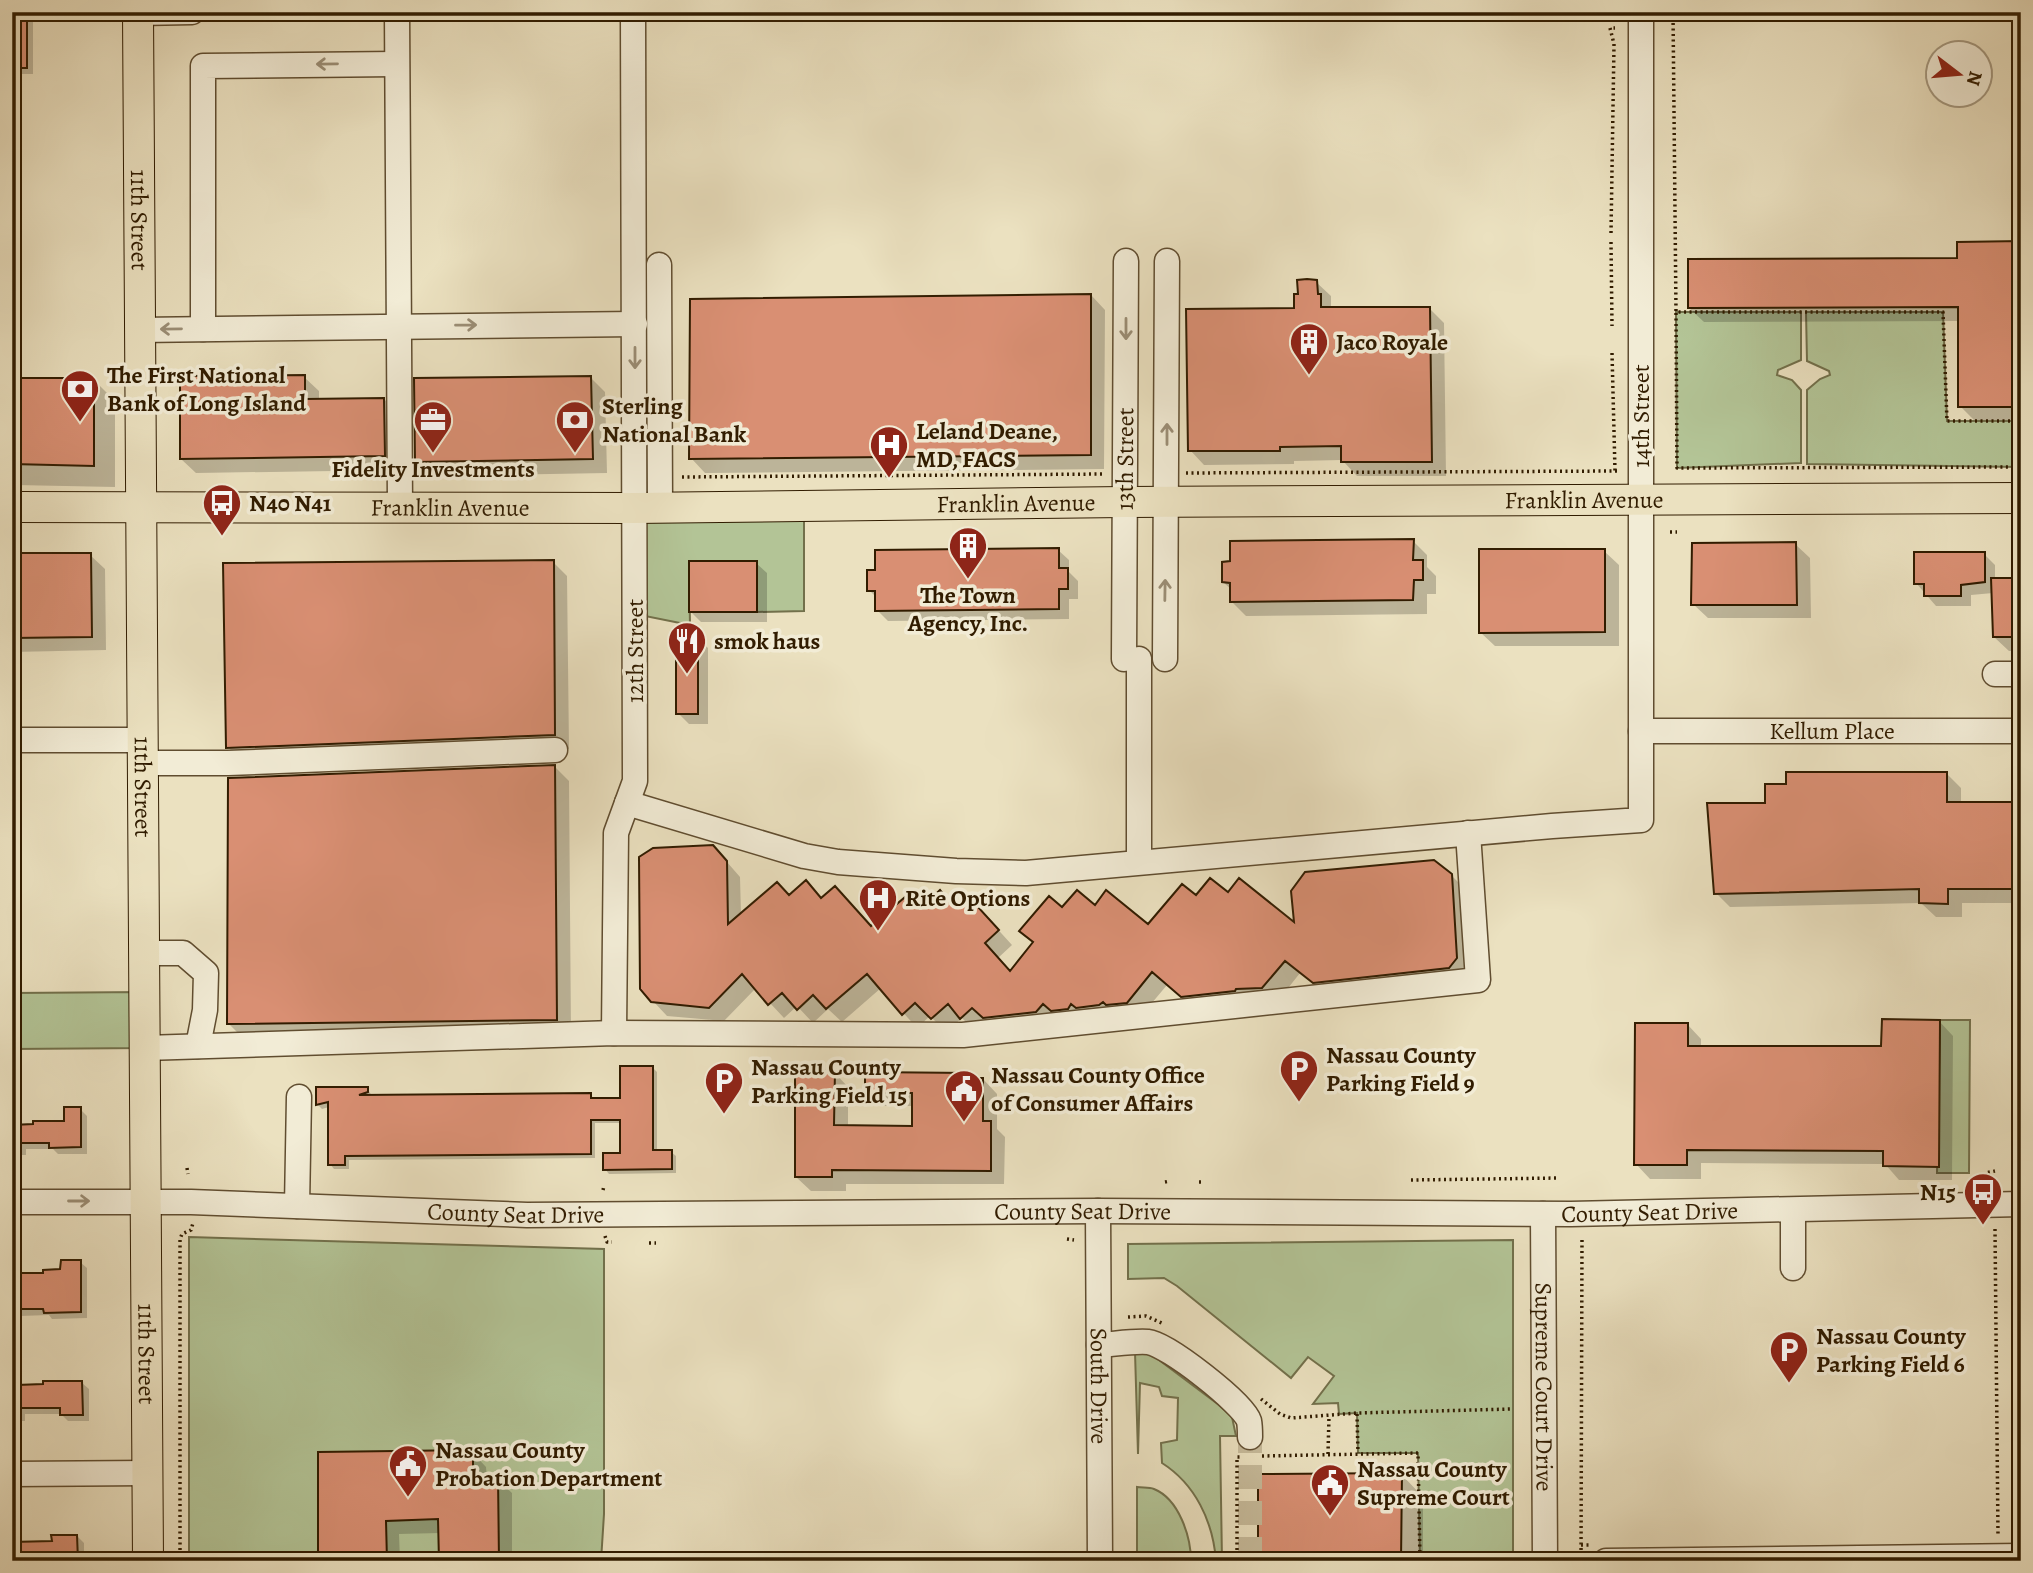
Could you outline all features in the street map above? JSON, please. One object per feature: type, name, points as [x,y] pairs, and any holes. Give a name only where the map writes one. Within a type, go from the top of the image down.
[{"type":"main road","name":"11th Street","points":[[138,12],[148,1561]]},
{"type":"main road","name":"Franklin Avenue","points":[[12,507],[647,508],[1125,502],[2021,498]]},
{"type":"street","points":[[138,12],[192,12]]},
{"type":"street","points":[[397,12],[400,506]]},
{"type":"street","name":"12th Street","points":[[633,12],[635,324],[647,508]]},
{"type":"street","name":"14th Street","points":[[1468,833],[1641,820],[1641,12]]},
{"type":"street","points":[[203,329],[203,66],[396,64]]},
{"type":"street","name":"13th Street","points":[[1126,261],[1125,502],[1139,862]]},
{"type":"street","points":[[1165,659],[1167,261]]},
{"type":"street","name":"12th Street","points":[[614,1033],[616,833],[635,781],[659,265]]},
{"type":"street","points":[[139,330],[635,324]]},
{"type":"street","points":[[1995,674],[2021,674]]},
{"type":"street","name":"Kellum Place","points":[[1641,732],[2021,731]]},
{"type":"street","points":[[12,740],[228,763],[555,750]]},
{"type":"street","points":[[145,1048],[614,1033],[963,1035],[1478,980],[1468,833],[1026,873],[956,871],[838,862],[804,856],[627,803]]},
{"type":"street","points":[[145,953],[183,953],[206,973],[205,1010],[198,1046]]},
{"type":"street","points":[[297,1206],[299,1097]]},
{"type":"street","name":"County Seat Drive","points":[[12,1202],[146,1201],[527,1214],[1098,1211],[1543,1214],[2021,1205]]},
{"type":"street","name":"South Drive","points":[[1098,1211],[1100,1561]]},
{"type":"street","points":[[1793,1211],[1793,1268]]},
{"type":"street","name":"Supreme Court Drive","points":[[1543,1214],[1545,1561]]},
{"type":"street","points":[[1099,1345],[1150,1342],[1184,1362],[1241,1409],[1249,1420],[1250,1437]]},
{"type":"street","points":[[12,1474],[148,1473]]},
{"type":"street","points":[[1600,1553],[2021,1556]]},
{"type":"path","points":[[1673,12],[1670,27],[1677,468]]},
{"type":"path","points":[[1611,233],[1614,44],[1610,28],[1615,28]]},
{"type":"path","points":[[1611,242],[1612,326]]},
{"type":"path","points":[[1676,312],[1943,312],[1947,421],[2021,421]]},
{"type":"path","points":[[1612,353],[1615,471]]},
{"type":"path","points":[[1671,469],[2021,467]]},
{"type":"path","points":[[1670,532],[1677,532]]},
{"type":"path","points":[[187,1168],[188,1174]]},
{"type":"path","points":[[1986,1181],[1984,1173],[1995,1171]]},
{"type":"path","points":[[1411,1180],[1558,1178]]},
{"type":"path","points":[[180,1561],[180,1239],[182,1234],[191,1230],[193,1222]]},
{"type":"path","points":[[1995,1229],[1998,1543]]},
{"type":"path","points":[[605,1236],[607,1242],[612,1242]]},
{"type":"path","points":[[1581,1561],[1582,1238]]},
{"type":"path","points":[[1067,1239],[1074,1240]]},
{"type":"path","points":[[649,1243],[656,1242]]},
{"type":"path","points":[[1339,1414],[1512,1409]]},
{"type":"path","points":[[1357,1413],[1358,1453]]},
{"type":"path","points":[[1328,1454],[1329,1416]]},
{"type":"path","points":[[1237,1561],[1237,1457],[1418,1452],[1420,1561]]},
{"type":"path","points":[[1581,1545],[1600,1553]]},
{"type":"path","points":[[1130,1555],[1149,1555],[1155,1561]]},
{"type":"green space","points":[[1676,312],[1801,312],[1801,360],[1778,370],[1777,375],[1792,380],[1801,390],[1801,463],[1677,468]]},
{"type":"green space","points":[[1806,312],[1943,312],[1947,421],[2021,421],[2021,467],[1807,464],[1807,390],[1820,379],[1830,375],[1829,371],[1807,361]]},
{"type":"green space","points":[[804,506],[804,611],[757,612],[757,561],[689,564],[690,625],[635,614],[634,508]]},
{"type":"green space","points":[[145,992],[145,1048],[12,1049],[12,993]]},
{"type":"green space","points":[[1940,1020],[1970,1020],[1969,1173],[1937,1173]]},
{"type":"green space","points":[[189,1237],[604,1249],[604,1514],[601,1561],[189,1561]]},
{"type":"green space","points":[[1513,1240],[1513,1561],[1420,1561],[1418,1453],[1358,1453],[1357,1413],[1339,1414],[1338,1403],[1313,1404],[1334,1376],[1308,1357],[1291,1378],[1164,1278],[1128,1279],[1128,1244]]},
{"type":"green space","points":[[1135,1352],[1151,1354],[1232,1417],[1236,1436],[1220,1436],[1222,1561],[1216,1561],[1211,1532],[1193,1493],[1162,1463],[1161,1443],[1177,1440],[1178,1398],[1162,1396],[1159,1387],[1140,1383],[1138,1454]]},
{"type":"green space","points":[[1137,1487],[1154,1489],[1163,1494],[1177,1510],[1186,1530],[1191,1561],[1137,1561]]},
{"type":"building","points":[[12,12],[27,12],[27,68],[12,68]]},
{"type":"building","points":[[2021,241],[2021,407],[1958,407],[1958,307],[1688,308],[1688,259],[1957,258],[1957,242]]},
{"type":"building","name":"Jaco Royale","points":[[1297,280],[1317,280],[1321,307],[1430,307],[1432,462],[1341,462],[1341,446],[1280,447],[1280,451],[1188,451],[1186,309],[1294,308],[1294,294],[1298,294]]},
{"type":"building","points":[[1091,294],[1091,455],[689,459],[690,299]]},
{"type":"building","points":[[305,375],[305,399],[384,398],[385,456],[180,459],[180,376]]},
{"type":"building","points":[[591,376],[593,459],[415,462],[414,378]]},
{"type":"building","points":[[12,378],[94,378],[94,466],[12,464]]},
{"type":"building","points":[[1414,539],[1413,560],[1423,560],[1423,580],[1414,580],[1413,600],[1230,602],[1230,583],[1222,582],[1222,562],[1230,561],[1230,541]]},
{"type":"building","points":[[1796,542],[1797,605],[1691,605],[1692,543]]},
{"type":"building","name":"The Town Agency, Inc.","points":[[1059,548],[1059,568],[1068,568],[1068,589],[1059,589],[1059,609],[875,611],[875,591],[867,591],[867,570],[875,570],[875,550]]},
{"type":"building","points":[[1479,549],[1605,549],[1605,632],[1479,633]]},
{"type":"building","points":[[1914,552],[1985,552],[1985,582],[1961,585],[1961,596],[1924,596],[1924,584],[1914,584]]},
{"type":"building","points":[[12,553],[91,553],[92,637],[12,638]]},
{"type":"building","points":[[554,560],[555,735],[226,748],[223,563]]},
{"type":"building","points":[[689,561],[757,561],[757,612],[689,612]]},
{"type":"building","points":[[1991,578],[2021,578],[2021,637],[1993,637]]},
{"type":"building","name":"smok haus","points":[[698,635],[698,714],[676,714],[676,636]]},
{"type":"building","points":[[555,765],[557,1020],[227,1024],[228,778]]},
{"type":"building","points":[[1786,772],[1947,772],[1947,802],[2021,802],[2021,889],[1948,889],[1948,904],[1919,903],[1919,889],[1714,894],[1707,803],[1765,803],[1765,784],[1786,784]]},
{"type":"building","points":[[713,845],[727,861],[728,924],[777,882],[789,895],[806,880],[821,898],[835,886],[871,926],[911,892],[923,906],[940,890],[954,907],[968,896],[999,930],[985,943],[1010,971],[1033,942],[1019,931],[1049,896],[1062,907],[1077,890],[1095,905],[1106,890],[1148,924],[1182,884],[1196,895],[1210,878],[1228,892],[1239,878],[1294,922],[1291,891],[1305,872],[1434,860],[1452,874],[1457,958],[1449,968],[1313,983],[1285,961],[1262,988],[1181,997],[1152,972],[1127,1003],[1106,1005],[1103,1002],[1076,1008],[1071,1004],[1068,1009],[1051,1011],[1043,1004],[1036,1012],[983,1018],[972,1008],[960,1019],[948,1004],[931,1019],[915,1003],[902,1015],[867,974],[826,1009],[813,995],[797,1010],[782,993],[768,1005],[742,974],[709,1008],[651,1002],[640,989],[639,857],[653,848]]},
{"type":"building","points":[[1882,1019],[1940,1020],[1939,1167],[1883,1166],[1883,1151],[1687,1150],[1687,1165],[1634,1165],[1635,1023],[1688,1023],[1688,1046],[1881,1046]]},
{"type":"building","points":[[620,1066],[653,1066],[653,1150],[672,1150],[672,1169],[603,1170],[603,1153],[620,1153],[620,1120],[591,1120],[591,1154],[345,1156],[345,1165],[328,1165],[328,1102],[316,1105],[316,1087],[368,1087],[368,1092],[359,1095],[591,1093],[591,1098],[620,1098]]},
{"type":"building","name":"Nassau County Office of Consumer Affairs","points":[[795,1070],[835,1071],[834,1125],[912,1126],[912,1093],[865,1093],[865,1072],[970,1073],[970,1078],[983,1078],[983,1121],[991,1121],[991,1171],[832,1170],[832,1177],[795,1177]]},
{"type":"building","points":[[64,1107],[81,1107],[81,1147],[49,1148],[49,1143],[12,1143],[12,1125],[33,1124],[33,1121],[64,1121]]},
{"type":"building","points":[[61,1260],[81,1260],[81,1312],[44,1313],[43,1309],[12,1309],[12,1273],[43,1273],[43,1270],[60,1269]]},
{"type":"building","points":[[43,1381],[82,1381],[83,1415],[60,1415],[60,1408],[12,1408],[12,1387],[43,1384]]},
{"type":"building","name":"Nassau County Probation Department","points":[[473,1450],[473,1477],[498,1477],[499,1561],[439,1561],[438,1519],[386,1521],[387,1561],[318,1561],[318,1452]]},
{"type":"building","name":"Nassau County Supreme Court","points":[[1402,1473],[1401,1561],[1258,1561],[1258,1474]]},
{"type":"building","points":[[51,1535],[77,1535],[78,1561],[12,1561],[12,1542],[52,1541]]},
{"type":"tunnel","points":[[1250,1437],[1250,1561]]},
{"type":"place","name":"Jaco Royale","points":[[1309,376]]},
{"type":"place","name":"The First National Bank of Long Island","points":[[80,423]]},
{"type":"place","name":"Fidelity Investments","points":[[433,454]]},
{"type":"place","name":"Sterling National Bank","points":[[575,454]]},
{"type":"place","name":"Leland Deane, MD, FACS","points":[[889,479]]},
{"type":"place","name":"N40 N41","points":[[222,537]]},
{"type":"place","name":"The Town Agency, Inc.","points":[[968,580]]},
{"type":"place","name":"smok haus","points":[[687,675]]},
{"type":"place","name":"Rite Options","points":[[878,932]]},
{"type":"place","name":"Nassau County Parking Field 9","points":[[1299,1103]]},
{"type":"place","name":"Nassau County Parking Field 15","points":[[724,1115]]},
{"type":"place","name":"Nassau County Office of Consumer Affairs","points":[[964,1123]]},
{"type":"place","name":"N15","points":[[1983,1226]]},
{"type":"place","name":"Nassau County Parking Field 6","points":[[1789,1384]]},
{"type":"place","name":"Nassau County Probation Department","points":[[408,1498]]},
{"type":"place","name":"Nassau County Supreme Court","points":[[1330,1517]]}]
